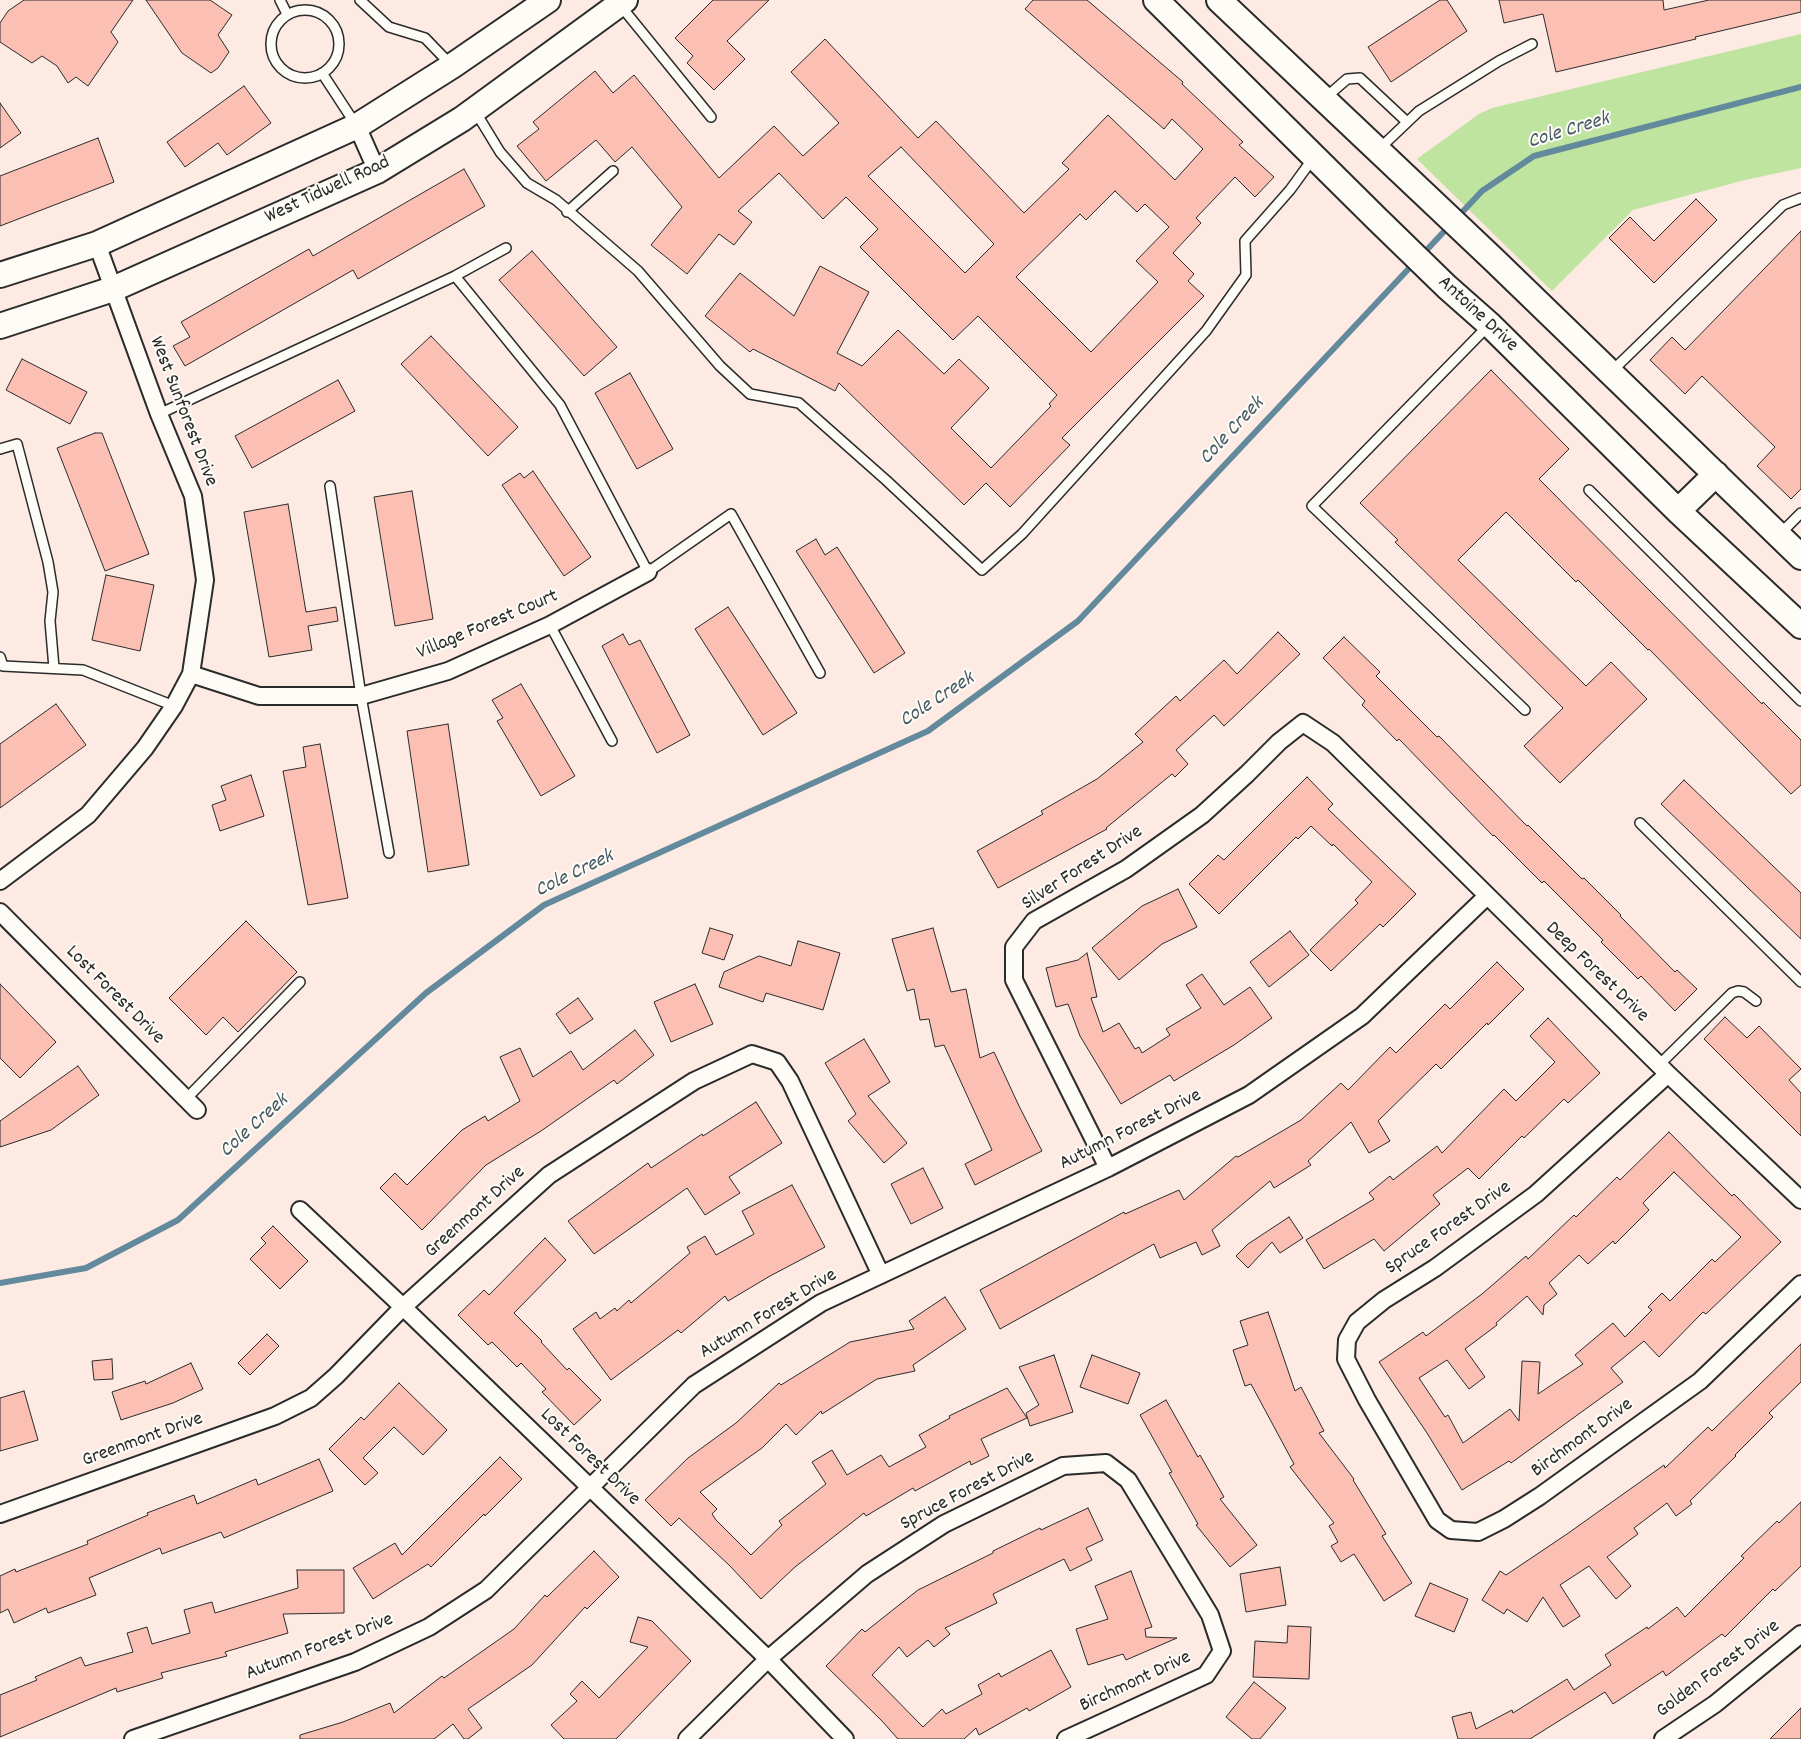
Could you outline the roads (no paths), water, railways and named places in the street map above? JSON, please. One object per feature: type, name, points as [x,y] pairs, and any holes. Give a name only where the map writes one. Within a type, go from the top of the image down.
[{"type":"main road","points":[[0,275],[97,244],[357,126],[452,66],[548,0]]},
{"type":"main road","name":"Antoine Drive","points":[[1156,0],[1447,287],[1490,325],[1678,511],[1801,626]]},
{"type":"main road","points":[[1219,0],[1493,259],[1801,557]]},
{"type":"main road","name":"West Tidwell Road","points":[[0,326],[113,289],[377,171],[474,111],[622,2]]},
{"type":"main road","points":[[1678,511],[1716,474]]},
{"type":"street","points":[[357,126],[377,171]]},
{"type":"street","name":"West Sunforest Drive","points":[[0,882],[88,815],[145,748],[174,706],[191,674],[205,580],[193,496],[159,414],[97,244]]},
{"type":"street","name":"Village Forest Court","points":[[191,674],[259,696],[361,696],[448,671],[550,625],[648,572]]},
{"type":"street","name":"Silver Forest Drive","points":[[1108,1168],[1014,980],[1014,947],[1034,921],[1126,869],[1202,814],[1303,723],[1333,743],[1363,773]]},
{"type":"street","name":"Deep Forest Drive","points":[[1363,773],[1664,1069],[1801,1200]]},
{"type":"street","name":"Autumn Forest Drive","points":[[134,1739],[354,1662],[429,1627],[486,1590],[694,1385],[820,1304],[1108,1168],[1249,1095],[1362,1016],[1487,896]]},
{"type":"street","name":"Lost Forest Drive","points":[[0,912],[192,1104]]},
{"type":"street","name":"Greenmont Drive","points":[[0,1514],[275,1416],[311,1398],[336,1376],[403,1307],[549,1175],[694,1081],[752,1054],[777,1062],[790,1081],[881,1275]]},
{"type":"street","name":"Spruce Forest Drive","points":[[1394,1447],[1346,1359],[1347,1340],[1358,1322],[1384,1300],[1435,1268],[1536,1194],[1664,1069]]},
{"type":"street","name":"Lost Forest Drive","points":[[300,1210],[768,1660],[845,1739]]},
{"type":"street","name":"Birchmont Drive","points":[[1394,1447],[1437,1520],[1451,1530],[1478,1532],[1504,1519],[1540,1496],[1700,1381],[1801,1284]]},
{"type":"street","name":"Spruce Forest Drive","points":[[687,1739],[768,1660],[867,1574],[944,1524],[1063,1466],[1106,1463],[1128,1480],[1172,1552]]},
{"type":"street","name":"Birchmont Drive","points":[[1066,1739],[1206,1675],[1222,1651],[1210,1615],[1172,1552]]},
{"type":"street","name":"Golden Forest Drive","points":[[1663,1739],[1715,1704],[1801,1634]]},
{"type":"lane","points":[[280,0],[287,14]]},
{"type":"lane","points":[[360,0],[389,27],[425,38],[452,66]]},
{"type":"lane","points":[[622,2],[712,117]]},
{"type":"lane","points":[[296,11],[315,11],[331,22],[336,30],[339,40],[338,49],[330,67],[322,73],[314,77],[294,76],[278,65],[273,57],[271,48],[274,29],[287,14],[296,11]]},
{"type":"lane","points":[[1378,150],[1419,111],[1499,61],[1532,44]]},
{"type":"lane","points":[[322,73],[357,126]]},
{"type":"lane","points":[[1324,99],[1347,78],[1360,78],[1407,122]]},
{"type":"lane","points":[[474,111],[500,152],[527,183],[556,200],[638,271],[720,366],[750,394],[799,403],[887,481],[982,570],[1022,534],[1206,331],[1246,275],[1245,241],[1290,190],[1314,157]]},
{"type":"lane","points":[[568,212],[613,171]]},
{"type":"lane","points":[[1611,372],[1783,205],[1801,198]]},
{"type":"lane","points":[[159,414],[455,276],[506,248]]},
{"type":"lane","points":[[455,276],[560,405],[648,572],[731,514],[820,673]]},
{"type":"lane","points":[[1490,325],[1312,506],[1525,710]]},
{"type":"lane","points":[[0,449],[17,444],[48,562],[53,592],[50,621],[54,668]]},
{"type":"lane","points":[[330,486],[361,696],[389,853]]},
{"type":"lane","points":[[1588,490],[1801,701]]},
{"type":"lane","points":[[1779,536],[1801,513]]},
{"type":"lane","points":[[550,625],[612,741]]},
{"type":"lane","points":[[0,657],[3,666],[83,670],[174,706]]},
{"type":"lane","points":[[1640,823],[1801,982]]},
{"type":"lane","points":[[192,1104],[300,982]]},
{"type":"lane","points":[[1664,1069],[1732,994],[1738,991],[1744,992],[1756,1001]]},
{"type":"waterway","name":"Cole Creek","points":[[1422,255],[1482,191],[1534,156],[1801,87]]},
{"type":"waterway","name":"Cole Creek","points":[[0,1283],[86,1268],[178,1220],[426,993],[544,905],[928,731],[1078,621],[1415,262]]}]
